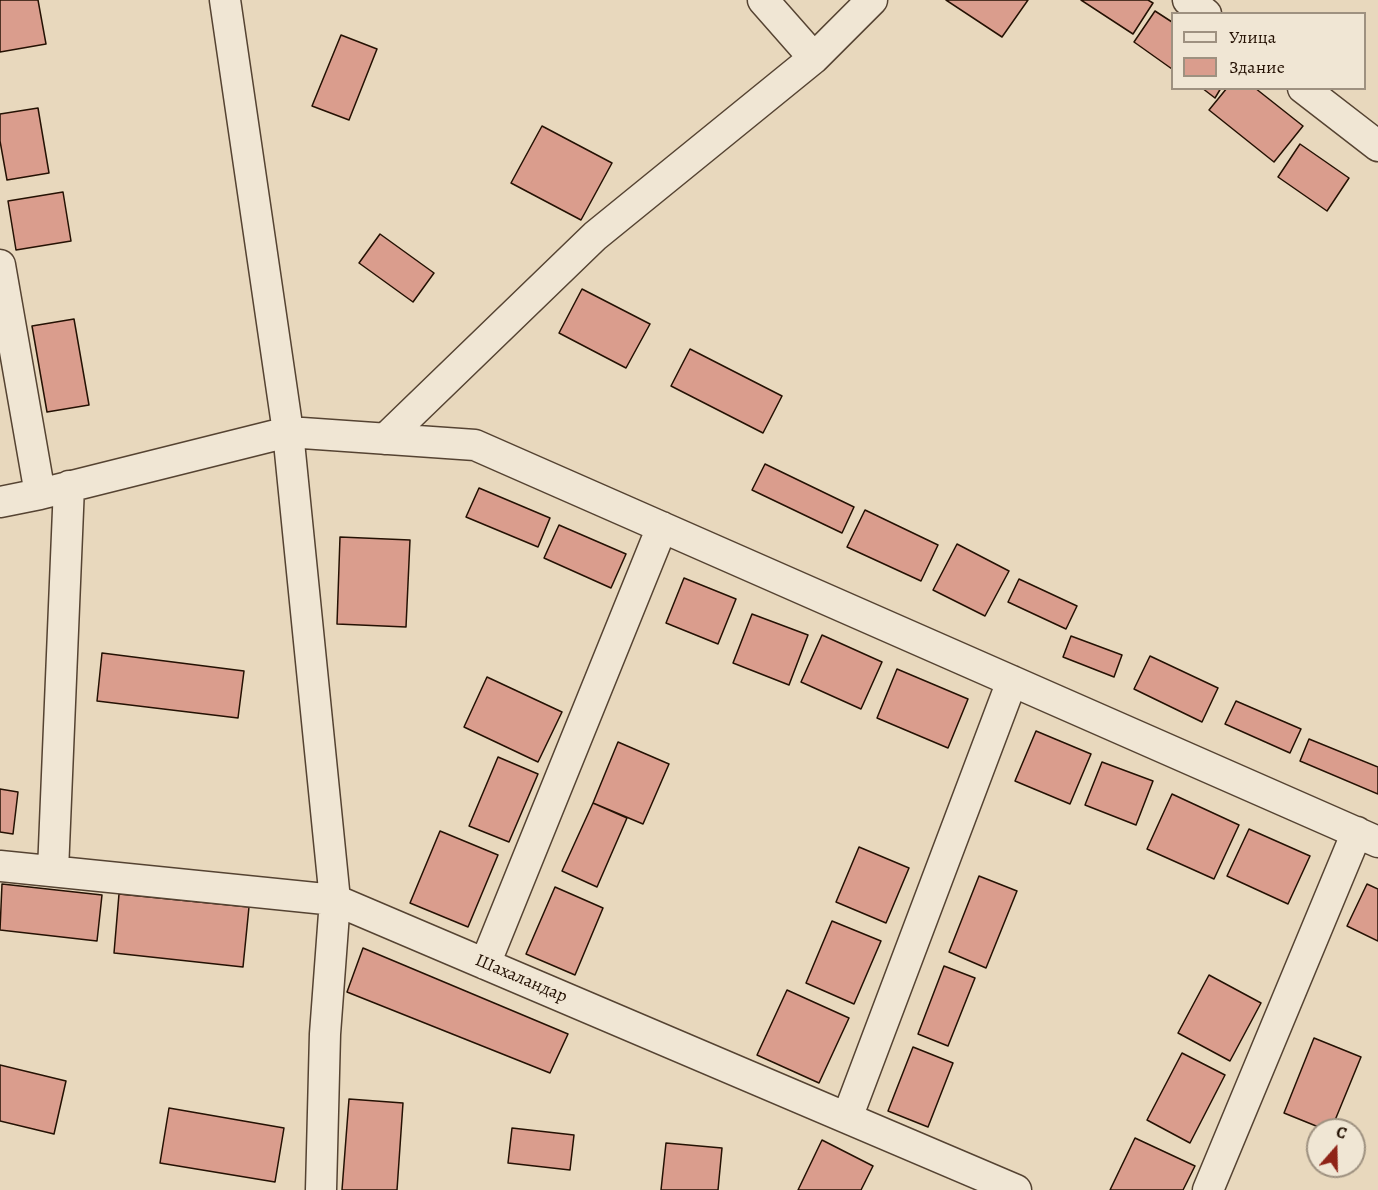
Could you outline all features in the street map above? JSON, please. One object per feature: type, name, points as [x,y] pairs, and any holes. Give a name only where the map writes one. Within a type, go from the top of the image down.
[{"type":"street","points":[[225,0],[288,432],[335,900],[325,1034],[321,1190]]},
{"type":"street","points":[[763,0],[814,58]]},
{"type":"street","points":[[385,439],[595,236],[814,58],[872,0]]},
{"type":"street","points":[[1188,0],[1203,12]]},
{"type":"street","points":[[1306,90],[1378,146]]},
{"type":"street","points":[[0,265],[40,494]]},
{"type":"street","points":[[0,502],[288,432],[475,445],[1367,837],[1208,1190]]},
{"type":"street","points":[[53,872],[69,486]]},
{"type":"street","points":[[485,964],[662,527]]},
{"type":"street","points":[[847,1118],[1012,681]]},
{"type":"street","name":"Шахаландар","points":[[0,866],[335,900],[1016,1190]]},
{"type":"building","points":[[0,0],[38,0],[46,44],[0,52]]},
{"type":"building","points":[[946,0],[1028,0],[1002,37]]},
{"type":"building","points":[[1081,0],[1148,0],[1153,3],[1133,34]]},
{"type":"building","points":[[1155,11],[1171,21],[1171,68],[1134,42]]},
{"type":"building","points":[[341,35],[377,49],[349,120],[312,106]]},
{"type":"building","points":[[1205,90],[1220,90],[1215,98]]},
{"type":"building","points":[[1225,90],[1258,90],[1303,126],[1274,162],[1209,110]]},
{"type":"building","points":[[38,108],[49,173],[7,180],[0,141],[0,114]]},
{"type":"building","points":[[542,126],[612,163],[581,220],[511,183]]},
{"type":"building","points":[[1300,144],[1349,178],[1327,211],[1278,177]]},
{"type":"building","points":[[63,192],[71,241],[16,250],[8,201]]},
{"type":"building","points":[[380,234],[434,273],[413,302],[359,263]]},
{"type":"building","points":[[582,289],[650,324],[626,368],[559,333]]},
{"type":"building","points":[[74,319],[89,405],[47,412],[32,326]]},
{"type":"building","points":[[690,349],[782,396],[763,433],[671,386]]},
{"type":"building","points":[[765,464],[854,507],[842,533],[752,490]]},
{"type":"building","points":[[479,488],[550,518],[538,547],[466,517]]},
{"type":"building","points":[[865,510],[938,545],[921,581],[847,547]]},
{"type":"building","points":[[559,525],[626,554],[611,588],[544,558]]},
{"type":"building","points":[[340,537],[410,540],[406,627],[337,624]]},
{"type":"building","points":[[957,544],[1009,571],[985,616],[933,590]]},
{"type":"building","points":[[684,578],[736,599],[718,644],[666,623]]},
{"type":"building","points":[[1019,579],[1077,606],[1066,629],[1008,602]]},
{"type":"building","points":[[752,614],[808,635],[789,685],[733,663]]},
{"type":"building","points":[[822,635],[882,662],[861,709],[801,682]]},
{"type":"building","points":[[1071,636],[1122,655],[1114,677],[1063,657]]},
{"type":"building","points":[[102,653],[244,671],[238,718],[97,701]]},
{"type":"building","points":[[1150,656],[1218,688],[1202,722],[1134,689]]},
{"type":"building","points":[[897,669],[968,699],[948,748],[877,718]]},
{"type":"building","points":[[487,677],[562,712],[538,762],[464,727]]},
{"type":"building","points":[[1236,701],[1301,729],[1290,753],[1225,724]]},
{"type":"building","points":[[1036,731],[1091,754],[1070,804],[1015,781]]},
{"type":"building","points":[[1309,739],[1378,767],[1378,794],[1300,761]]},
{"type":"building","points":[[618,742],[669,764],[643,824],[593,803]]},
{"type":"building","points":[[498,757],[538,774],[509,842],[469,826]]},
{"type":"building","points":[[1102,762],[1153,781],[1136,825],[1085,805]]},
{"type":"building","points":[[0,789],[18,792],[13,834],[0,832]]},
{"type":"building","points":[[1172,794],[1239,825],[1214,879],[1147,849]]},
{"type":"building","points":[[593,803],[627,818],[597,887],[562,871]]},
{"type":"building","points":[[1249,829],[1310,856],[1288,904],[1227,876]]},
{"type":"building","points":[[440,831],[498,855],[468,927],[410,903]]},
{"type":"building","points":[[859,847],[909,868],[886,923],[836,902]]},
{"type":"building","points":[[979,876],[1017,891],[986,968],[949,952]]},
{"type":"building","points":[[2,884],[102,895],[97,941],[0,930]]},
{"type":"building","points":[[1367,884],[1378,889],[1378,941],[1347,926]]},
{"type":"building","points":[[555,887],[603,908],[575,975],[526,954]]},
{"type":"building","points":[[119,894],[249,907],[243,967],[114,953]]},
{"type":"building","points":[[832,921],[881,941],[854,1004],[806,983]]},
{"type":"building","points":[[363,948],[568,1034],[550,1073],[347,992]]},
{"type":"building","points":[[944,966],[975,978],[948,1046],[918,1034]]},
{"type":"building","points":[[1209,975],[1261,1003],[1230,1061],[1178,1033]]},
{"type":"building","points":[[787,990],[849,1018],[819,1083],[757,1055]]},
{"type":"building","points":[[1314,1038],[1361,1057],[1336,1118],[1306,1118],[1306,1122],[1284,1113]]},
{"type":"building","points":[[913,1047],[953,1063],[928,1127],[888,1111]]},
{"type":"building","points":[[1182,1053],[1225,1075],[1190,1143],[1147,1120]]},
{"type":"building","points":[[0,1065],[66,1081],[54,1134],[0,1121]]},
{"type":"building","points":[[349,1099],[403,1103],[397,1190],[342,1190]]},
{"type":"building","points":[[169,1108],[284,1128],[275,1182],[160,1163]]},
{"type":"building","points":[[512,1128],[574,1135],[570,1170],[508,1163]]},
{"type":"building","points":[[1135,1138],[1195,1166],[1183,1190],[1110,1190]]},
{"type":"building","points":[[822,1140],[873,1166],[861,1190],[798,1190]]},
{"type":"building","points":[[666,1143],[722,1148],[718,1190],[661,1190]]}]
